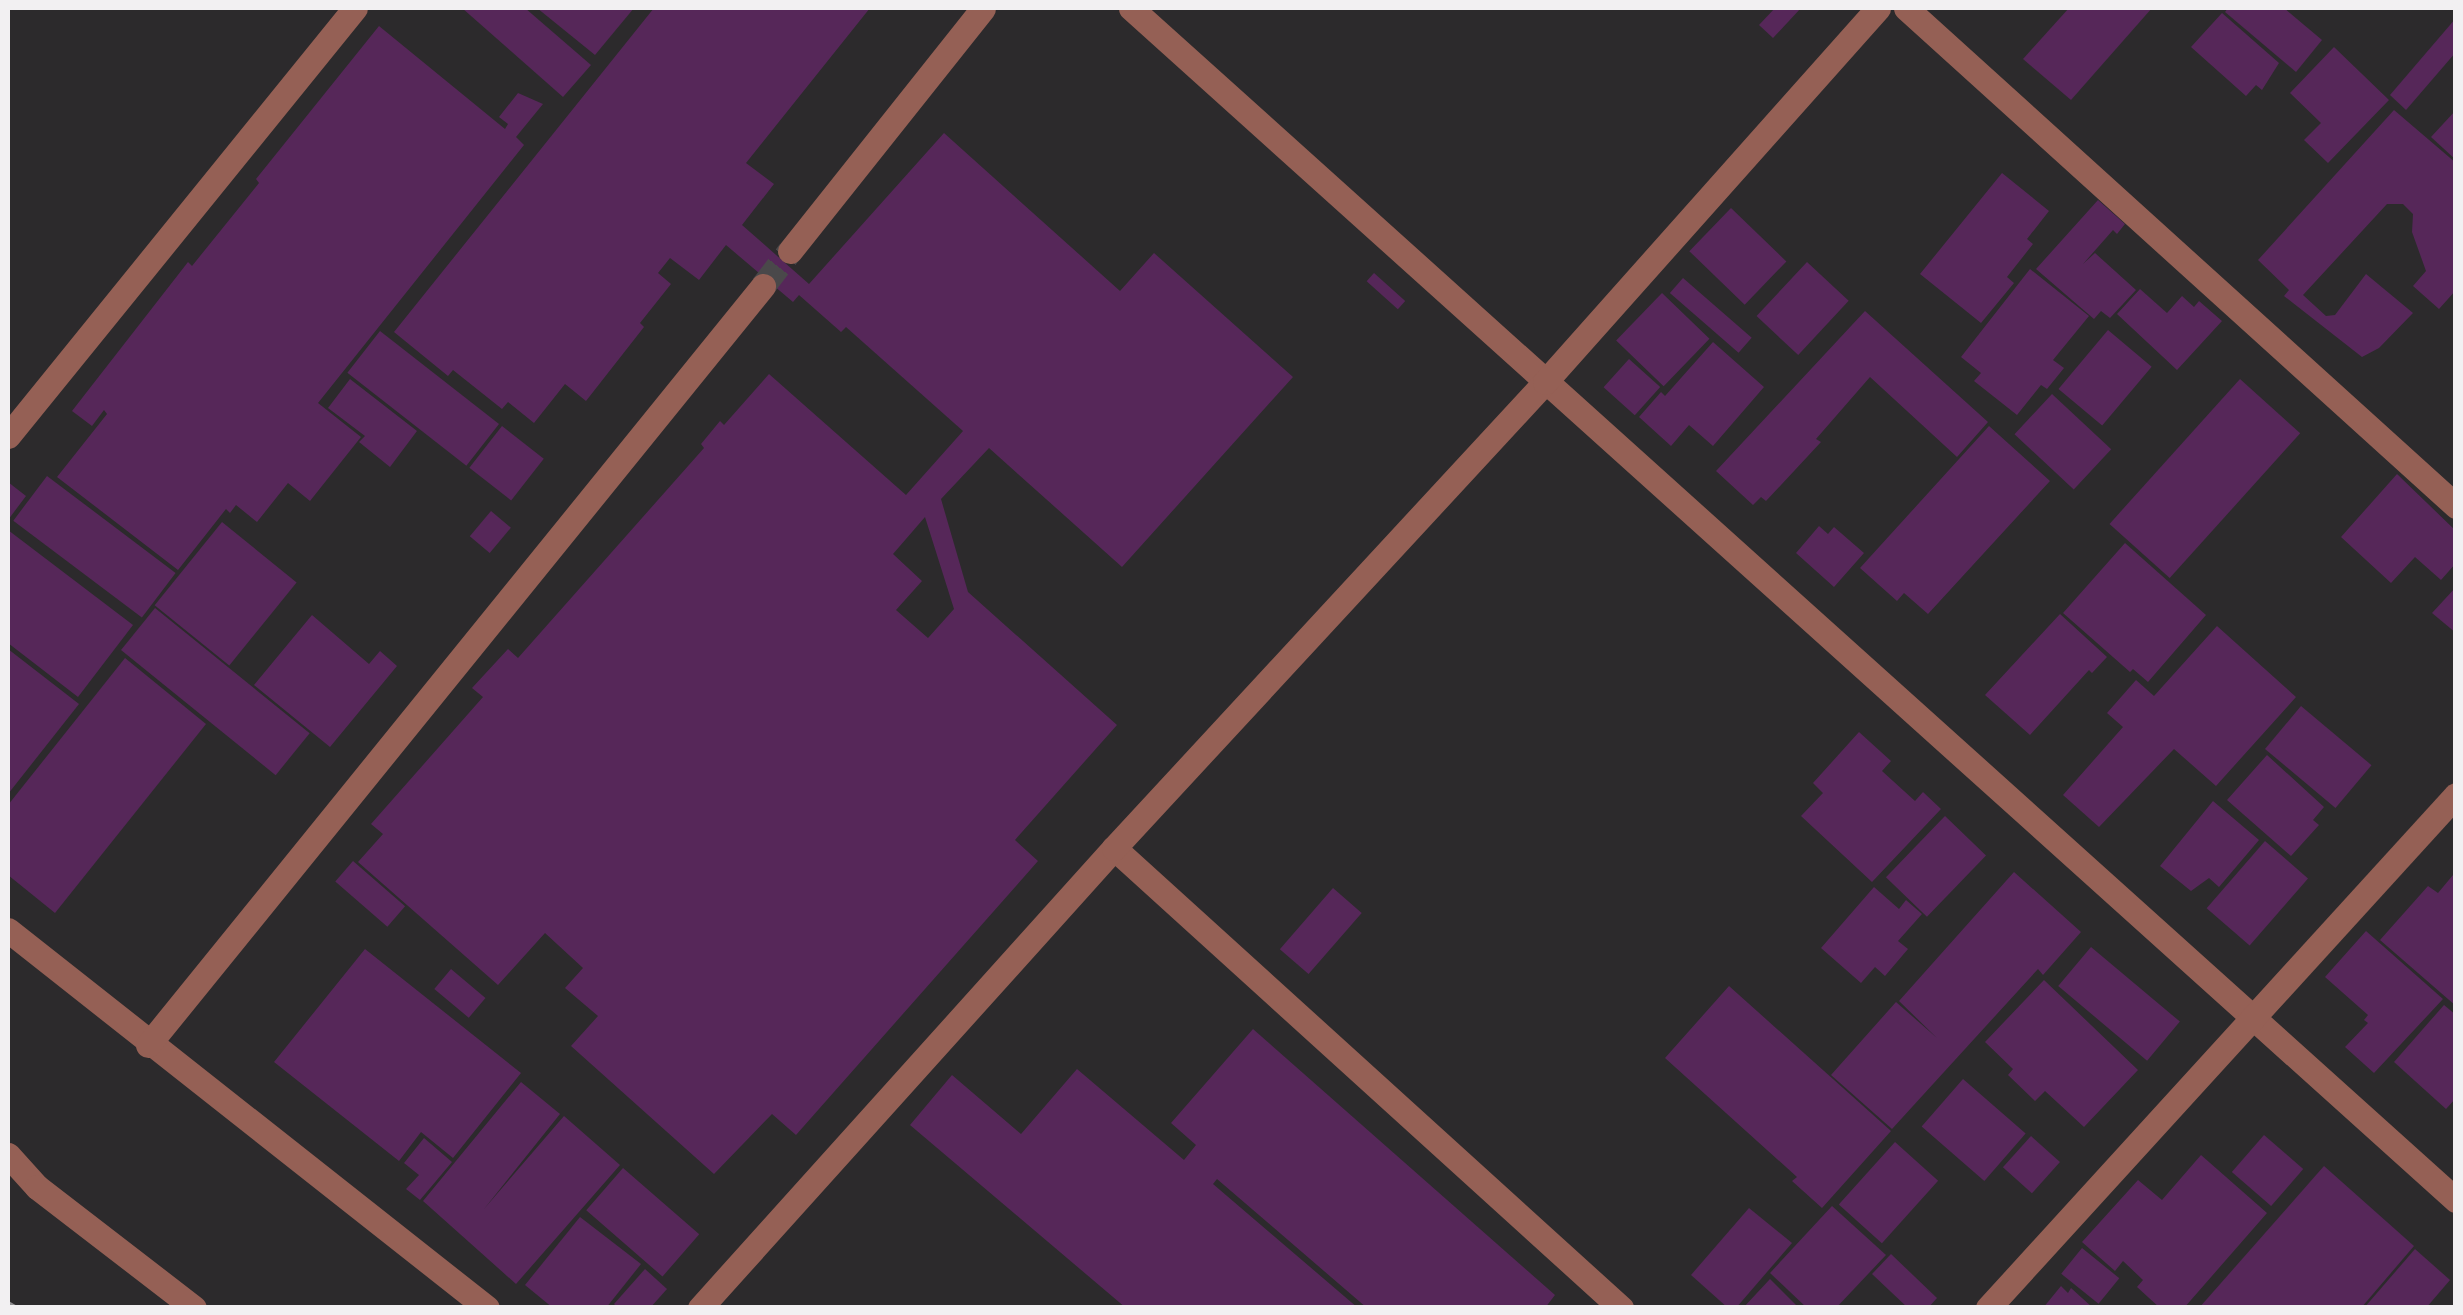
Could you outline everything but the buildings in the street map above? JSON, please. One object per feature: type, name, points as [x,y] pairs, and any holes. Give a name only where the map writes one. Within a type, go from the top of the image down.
[{"type":"street","points":[[8,436],[354,8]]},
{"type":"street","points":[[790,251],[983,8]]},
{"type":"street","points":[[1131,8],[2456,1200]]},
{"type":"street","points":[[700,1308],[1114,848],[1545,382],[1878,8]]},
{"type":"street","points":[[1906,8],[2456,506]]},
{"type":"street","points":[[148,1045],[763,286]]},
{"type":"street","points":[[1988,1308],[2456,795]]},
{"type":"street","points":[[1114,848],[1621,1308]]},
{"type":"street","points":[[8,930],[148,1045],[487,1308]]},
{"type":"street","points":[[8,1155],[37,1187],[194,1308]]},
{"type":"path","points":[[8,1304],[15,1308]]},
{"type":"tunnel","points":[[763,286],[790,251]]}]
